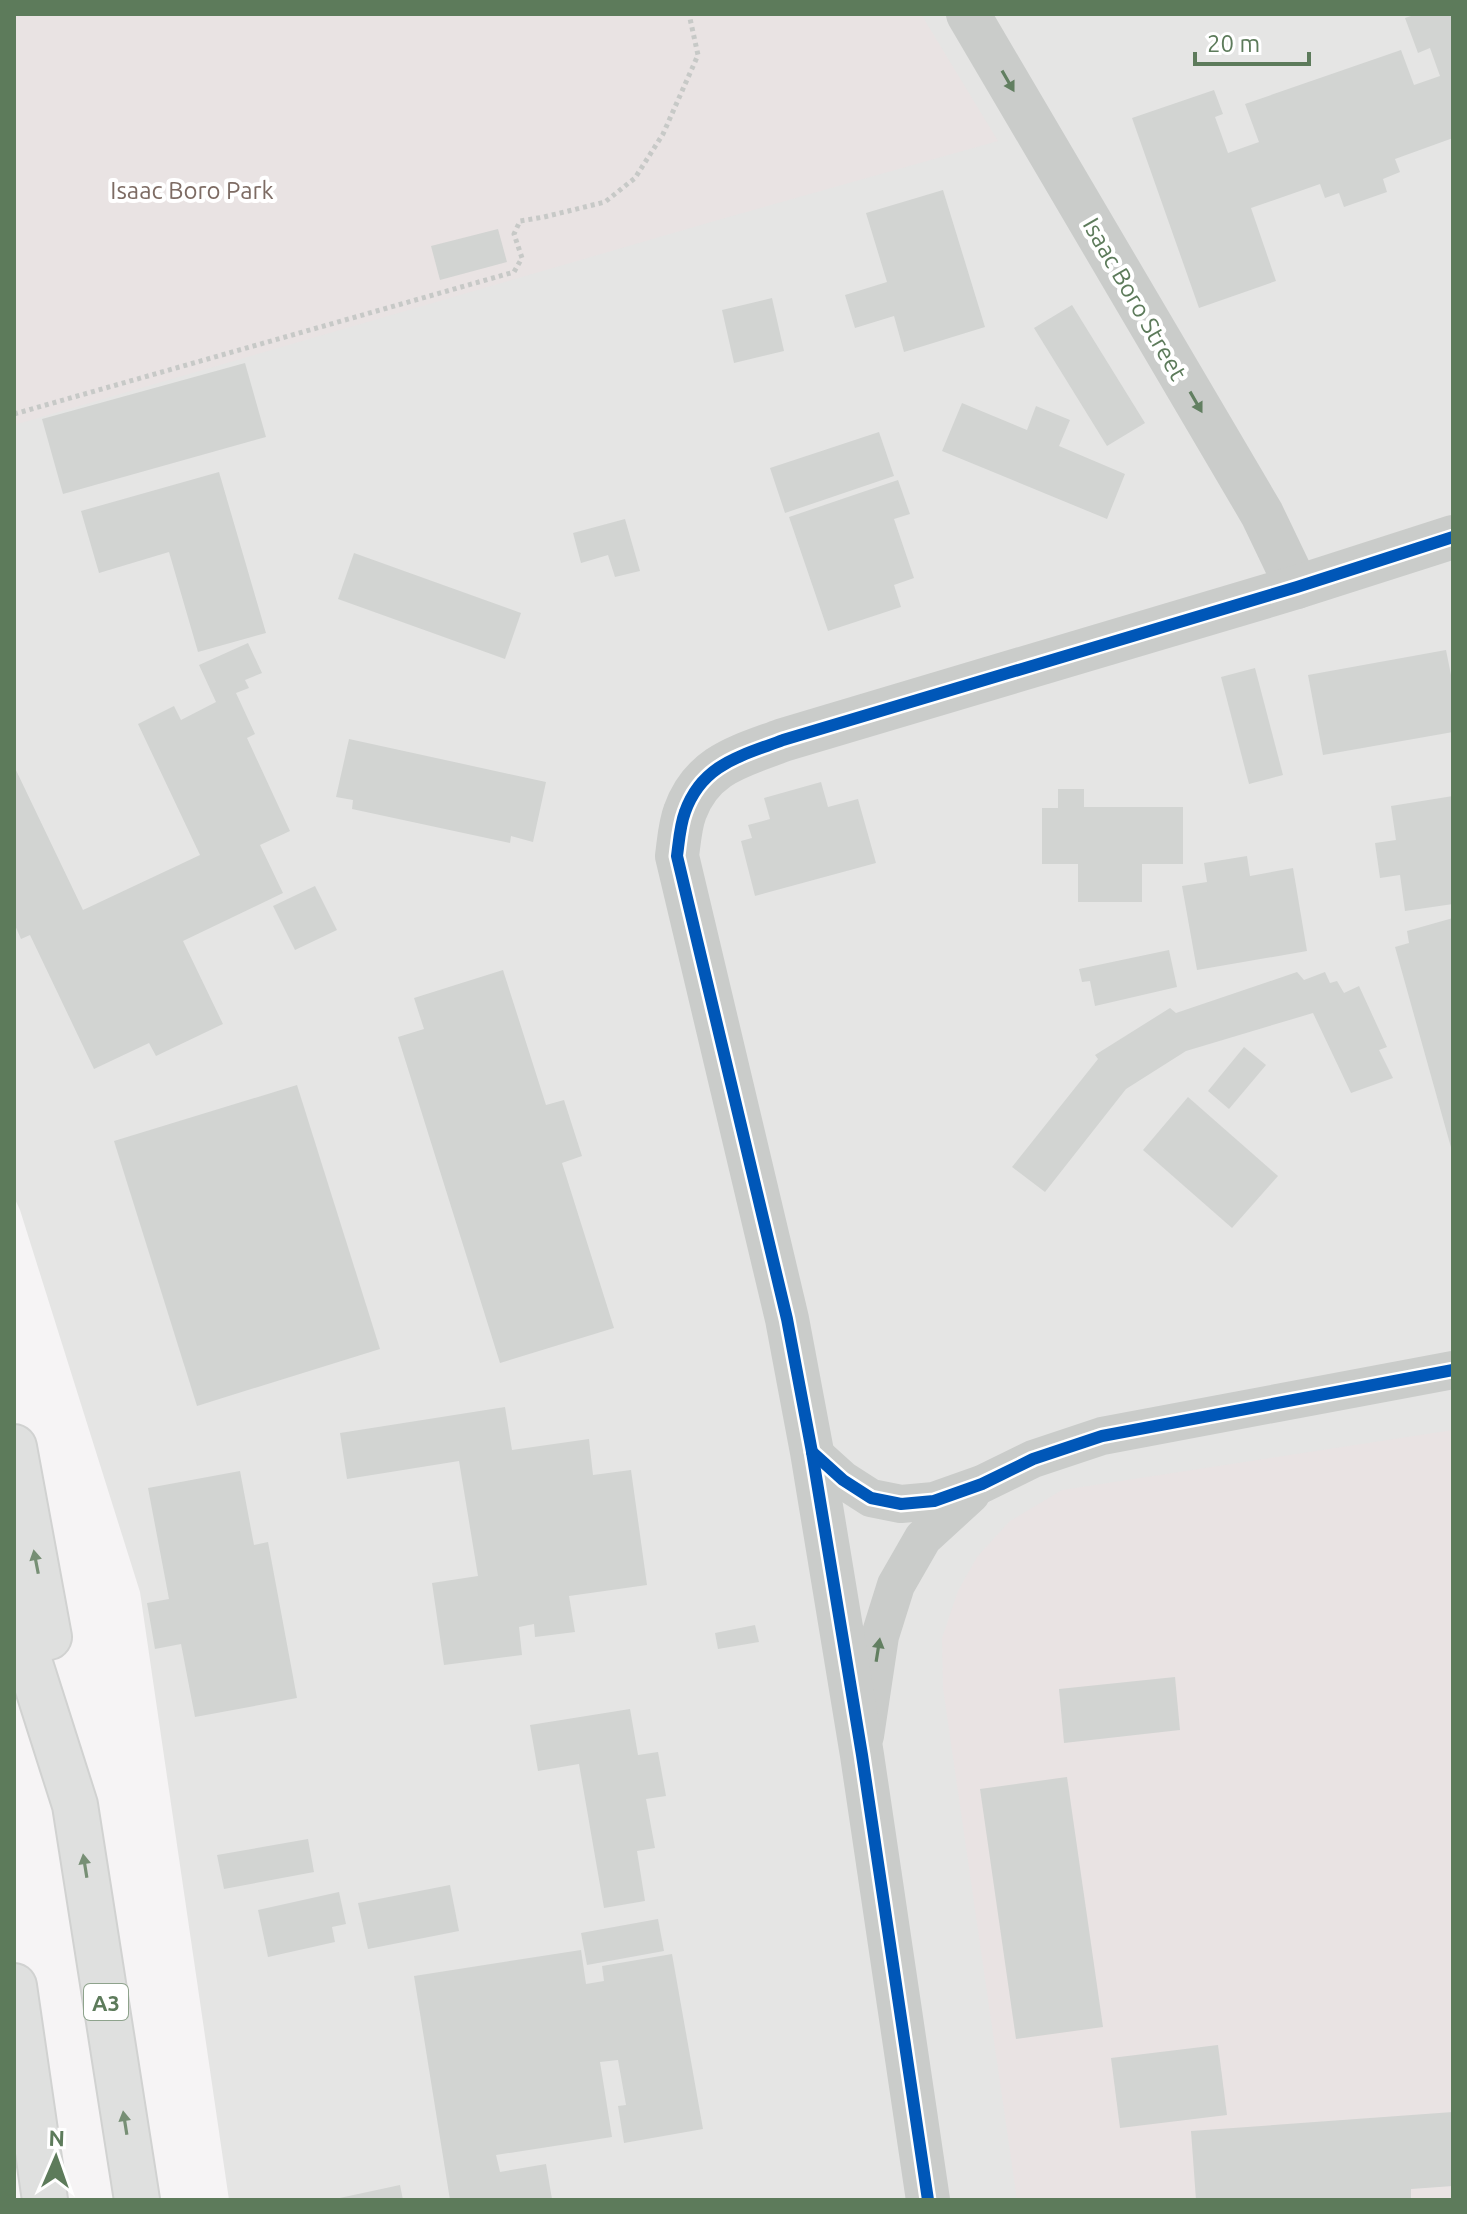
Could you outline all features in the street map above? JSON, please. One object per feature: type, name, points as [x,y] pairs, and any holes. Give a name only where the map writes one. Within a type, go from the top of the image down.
[{"type":"highway","points":[[14,1447],[46,1613],[75,1805]]},
{"type":"highway","name":"A3","points":[[14,1597],[26,1651],[75,1805],[137,2200]]},
{"type":"highway","points":[[14,1986],[45,2200]]},
{"type":"street","name":"Isaac Boro Street","points":[[968,14],[1262,514],[1297,587]]},
{"type":"street","points":[[928,2200],[862,1755],[812,1452],[787,1319],[677,856],[684,814],[697,787],[724,763],[783,740],[1297,587],[1453,537]]},
{"type":"street","points":[[812,1452],[843,1480],[871,1498],[901,1504],[934,1501],[982,1484],[1033,1459],[1102,1436],[1453,1370]]},
{"type":"street","points":[[862,1755],[880,1636],[896,1585],[923,1538],[982,1484]]},
{"type":"path","points":[[14,414],[514,272],[522,258],[514,234],[520,221],[605,202],[635,178],[663,134],[698,55],[689,14]]},
{"type":"shaded area","points":[[14,14],[1453,14],[1453,2200],[229,2200],[140,1592],[14,1197]]},
{"type":"green space","name":"Isaac Boro Park","points":[[14,14],[921,14],[998,141],[14,425]]},
{"type":"green space","points":[[1453,1430],[1453,2200],[1017,2200],[943,1688],[942,1638],[958,1591],[977,1557],[1010,1521],[1062,1490]]},
{"type":"building","points":[[1417,14],[1453,14],[1453,138],[1395,159],[1400,172],[1383,179],[1387,192],[1344,207],[1339,193],[1325,198],[1320,184],[1251,208],[1276,281],[1199,308],[1132,118],[1214,90],[1223,114],[1215,117],[1228,153],[1259,142],[1245,104],[1401,50],[1414,85],[1440,76],[1430,48],[1418,53],[1405,18]]},
{"type":"building","points":[[943,190],[985,327],[904,352],[894,316],[855,328],[845,295],[887,282],[866,213]]},
{"type":"building","points":[[498,229],[507,262],[440,280],[431,246]]},
{"type":"building","points":[[772,298],[784,351],[734,363],[722,310]]},
{"type":"building","points":[[1072,305],[1145,423],[1107,446],[1034,328]]},
{"type":"building","points":[[245,363],[266,437],[63,494],[42,419]]},
{"type":"building","points":[[962,403],[1027,430],[1036,406],[1070,420],[1059,446],[1125,474],[1107,519],[942,451]]},
{"type":"building","points":[[879,432],[894,476],[785,513],[770,468]]},
{"type":"building","points":[[219,472],[266,633],[198,652],[169,552],[99,573],[81,511]]},
{"type":"building","points":[[898,480],[910,514],[894,519],[914,578],[894,585],[901,607],[828,631],[789,517]]},
{"type":"building","points":[[625,519],[640,571],[615,577],[608,555],[581,563],[573,533]]},
{"type":"building","points":[[354,553],[521,613],[505,659],[338,599]]},
{"type":"building","points":[[248,643],[262,673],[245,680],[249,688],[236,693],[255,734],[247,738],[290,831],[260,845],[283,893],[183,941],[223,1024],[156,1056],[149,1043],[94,1069],[30,935],[21,939],[14,923],[14,766],[83,910],[200,855],[138,724],[174,706],[181,720],[216,702],[199,665]]},
{"type":"building","points":[[1446,650],[1453,685],[1453,732],[1323,755],[1308,675]]},
{"type":"building","points":[[1255,668],[1283,775],[1249,784],[1221,677]]},
{"type":"building","points":[[349,739],[546,782],[533,842],[511,836],[510,843],[352,809],[353,800],[336,797]]},
{"type":"building","points":[[821,782],[828,807],[858,799],[876,863],[755,896],[741,841],[752,838],[748,825],[770,819],[764,798]]},
{"type":"building","points":[[1058,789],[1084,789],[1084,807],[1183,807],[1183,864],[1142,864],[1142,902],[1078,902],[1078,864],[1042,864],[1042,808],[1058,808]]},
{"type":"building","points":[[1453,796],[1453,904],[1405,911],[1400,875],[1380,878],[1375,843],[1396,840],[1391,806]]},
{"type":"building","points":[[1247,856],[1250,876],[1293,868],[1307,951],[1197,970],[1182,886],[1207,882],[1204,863]]},
{"type":"building","points":[[315,886],[337,930],[295,950],[273,906]]},
{"type":"building","points":[[1453,918],[1452,1151],[1395,947],[1409,943],[1407,931]]},
{"type":"building","points":[[1169,950],[1177,987],[1095,1006],[1090,981],[1082,982],[1079,969]]},
{"type":"building","points":[[503,970],[546,1105],[564,1100],[582,1156],[562,1163],[614,1328],[500,1363],[398,1037],[424,1029],[414,998]]},
{"type":"building","points":[[1297,972],[1304,980],[1325,972],[1330,983],[1337,981],[1344,993],[1359,986],[1387,1047],[1379,1050],[1393,1078],[1351,1093],[1313,1013],[1186,1051],[1126,1089],[1045,1192],[1012,1167],[1098,1059],[1095,1055],[1170,1008],[1176,1013]]},
{"type":"building","points":[[1244,1047],[1266,1065],[1229,1109],[1208,1091]]},
{"type":"building","points":[[297,1085],[380,1349],[197,1406],[114,1141]]},
{"type":"building","points":[[1188,1097],[1278,1176],[1232,1228],[1143,1150]]},
{"type":"building","points":[[505,1407],[512,1450],[589,1439],[593,1475],[631,1470],[647,1585],[569,1596],[575,1632],[535,1637],[534,1624],[519,1627],[522,1655],[444,1665],[432,1583],[478,1576],[459,1461],[347,1479],[340,1433]]},
{"type":"building","points":[[240,1471],[254,1545],[268,1542],[297,1698],[195,1717],[181,1644],[155,1649],[147,1603],[169,1599],[148,1488]]},
{"type":"building","points":[[755,1625],[759,1642],[718,1649],[715,1633]]},
{"type":"building","points":[[1175,1677],[1180,1730],[1064,1743],[1059,1689]]},
{"type":"building","points":[[630,1709],[638,1755],[658,1752],[666,1796],[646,1799],[655,1848],[637,1851],[645,1901],[604,1908],[579,1764],[538,1771],[530,1725]]},
{"type":"building","points":[[1067,1777],[1103,2027],[1016,2039],[980,1789]]},
{"type":"building","points":[[308,1839],[314,1872],[224,1889],[217,1855]]},
{"type":"building","points":[[450,1885],[459,1931],[368,1949],[358,1903]]},
{"type":"building","points":[[339,1892],[346,1924],[332,1927],[335,1942],[268,1957],[258,1910]]},
{"type":"building","points":[[658,1919],[664,1951],[587,1965],[581,1933]]},
{"type":"building","points":[[581,1950],[586,1984],[604,1981],[602,1966],[672,1954],[703,2129],[624,2143],[618,2106],[626,2105],[618,2060],[600,2062],[612,2137],[496,2155],[500,2172],[546,2164],[552,2199],[450,2200],[414,1976]]},
{"type":"building","points":[[1218,2045],[1227,2115],[1120,2128],[1111,2058]]},
{"type":"building","points":[[1453,2112],[1453,2186],[1411,2189],[1411,2200],[1196,2200],[1191,2131]]},
{"type":"building","points":[[400,2185],[403,2200],[335,2200],[335,2199]]},
{"type":"cycle path","points":[[928,2200],[862,1755],[812,1452],[787,1319],[677,856],[683,817],[692,796],[712,772],[738,757],[783,740],[1297,587],[1453,537]]},
{"type":"cycle path","points":[[812,1452],[843,1480],[871,1498],[901,1504],[934,1501],[982,1484],[1033,1459],[1102,1436],[1453,1370]]}]
